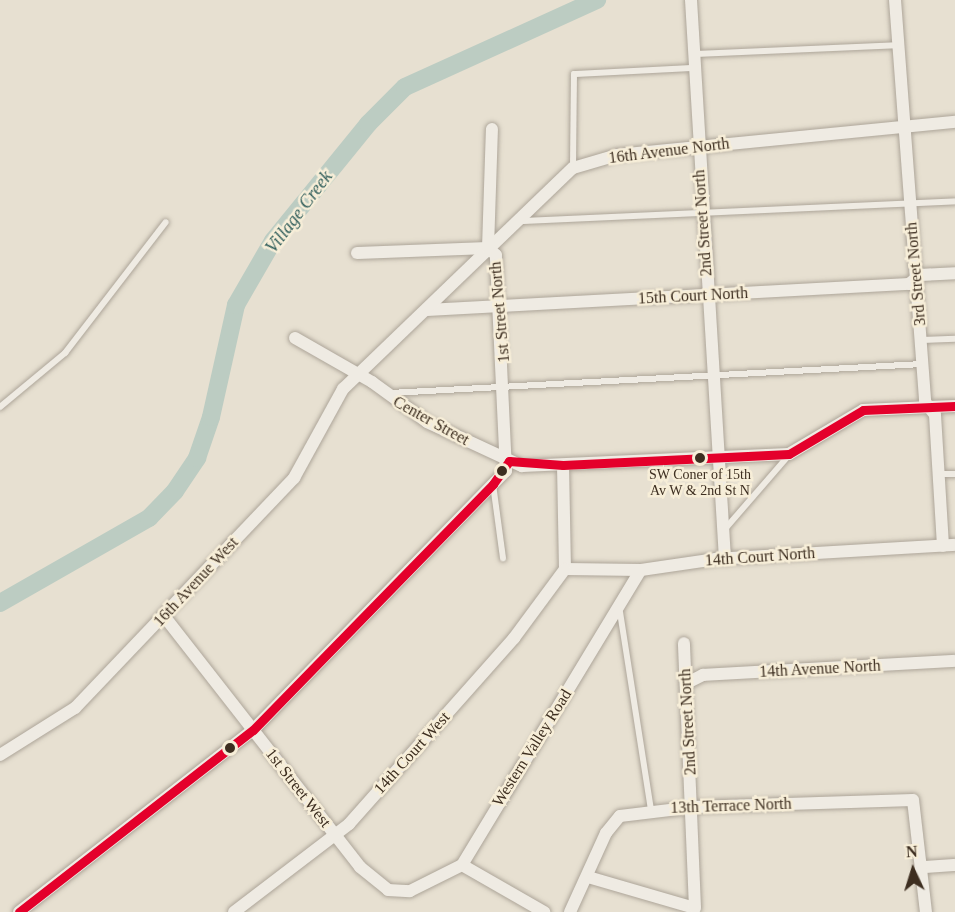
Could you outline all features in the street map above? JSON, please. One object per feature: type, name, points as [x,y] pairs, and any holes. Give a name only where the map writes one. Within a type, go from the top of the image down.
[{"type":"street","name":"2nd Street North","points":[[691,0],[697,147],[725,559]]},
{"type":"street","name":"3rd Street North","points":[[895,0],[901,45],[910,203],[923,363],[930,407],[935,415],[938,474],[949,545]]},
{"type":"street","name":"16th Avenue North","points":[[358,375],[427,309],[513,221],[573,168],[617,155],[955,122]]},
{"type":"street","name":"1st Street North","points":[[492,129],[488,248],[496,255],[509,461]]},
{"type":"street","points":[[357,253],[488,248]]},
{"type":"street","name":"15th Court North","points":[[427,309],[909,284],[917,278],[955,273]]},
{"type":"street","name":"Center Street","points":[[295,338],[358,375],[383,394],[509,461]]},
{"type":"street","name":"16th Avenue West","points":[[0,755],[75,708],[164,616],[294,478],[344,389],[358,375]]},
{"type":"street","points":[[19,912],[254,730],[493,484],[509,461],[563,465],[789,454],[863,410],[955,406]]},
{"type":"street","points":[[563,465],[566,569]]},
{"type":"street","name":"14th Court North","points":[[566,569],[642,570],[725,559],[949,545]]},
{"type":"street","name":"14th Court West","points":[[234,912],[334,835],[514,638],[566,569]]},
{"type":"street","name":"Western Valley Road","points":[[397,892],[431,885],[462,865],[524,757],[620,612],[642,570]]},
{"type":"street","name":"1st Street West","points":[[164,616],[334,835],[376,883],[397,892]]},
{"type":"street","name":"2nd Street North","points":[[588,877],[695,908],[694,807],[684,643]]},
{"type":"street","name":"14th Avenue North","points":[[687,683],[703,675],[955,661]]},
{"type":"street","name":"13th Terrace North","points":[[588,877],[620,816],[651,810],[694,807],[913,800],[924,867]]},
{"type":"street","points":[[462,865],[544,912]]},
{"type":"street","points":[[926,912],[924,867],[955,865]]},
{"type":"street","points":[[570,912],[588,877]]},
{"type":"lane","points":[[693,54],[901,45]]},
{"type":"lane","points":[[573,168],[574,74],[693,68]]},
{"type":"lane","points":[[513,221],[955,201]]},
{"type":"lane","points":[[0,407],[66,353],[166,222]]},
{"type":"lane","points":[[922,340],[955,339]]},
{"type":"lane","points":[[383,394],[923,363]]},
{"type":"lane","points":[[723,531],[789,454]]},
{"type":"lane","points":[[938,474],[955,474]]},
{"type":"lane","points":[[493,484],[503,558]]},
{"type":"lane","points":[[620,612],[651,810]]},
{"type":"waterway","name":"Village Creek","points":[[0,603],[149,518],[175,491],[197,458],[211,417],[236,305],[273,241],[368,124],[405,87],[597,0]]},
{"type":"transit line","points":[[19,912],[253,730],[493,484],[509,461],[563,465],[789,454],[863,410],[955,406]]},
{"type":"place","name":"SW Coner of 15th Av W & 2nd St N","points":[[700,458]]}]
